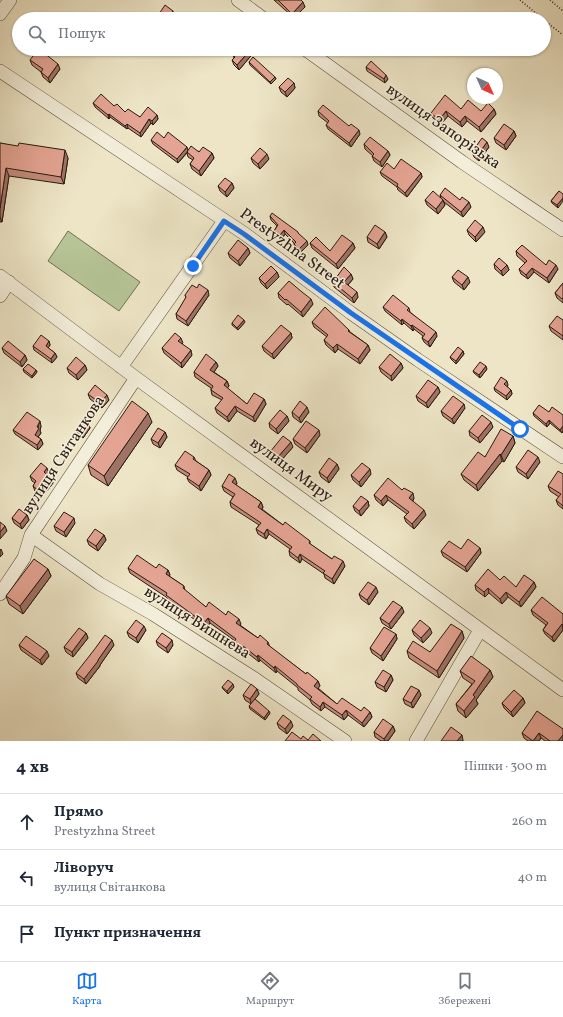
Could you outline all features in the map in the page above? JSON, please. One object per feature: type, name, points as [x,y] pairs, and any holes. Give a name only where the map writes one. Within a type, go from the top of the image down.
[{"type":"street","points":[[0,14],[10,0]]},
{"type":"street","points":[[238,0],[254,12]]},
{"type":"street","name":"вулиця Запорізька","points":[[315,56],[462,162],[563,230]]},
{"type":"street","name":"Prestyzhna Street","points":[[0,71],[244,234],[412,356],[563,457]]},
{"type":"street","points":[[121,367],[224,221]]},
{"type":"street","points":[[0,296],[5,279]]},
{"type":"street","name":"вулиця Миру","points":[[5,279],[121,367],[563,690]]},
{"type":"street","name":"вулиця Світанкова","points":[[0,594],[24,558],[31,535],[136,378]]},
{"type":"street","name":"вулиця Вишнева","points":[[31,535],[100,584],[153,614],[255,679],[345,741]]},
{"type":"street","points":[[416,741],[480,630]]},
{"type":"path","points":[[520,0],[535,12]]},
{"type":"path","points":[[550,0],[563,11]]},
{"type":"path","points":[[551,25],[563,35]]},
{"type":"green space","points":[[68,231],[140,282],[119,311],[48,261]]},
{"type":"building","points":[[278,0],[301,0],[303,2],[294,12],[290,12]]},
{"type":"building","points":[[165,5],[173,11],[172,12],[160,12]]},
{"type":"building","points":[[33,56],[48,56],[58,64],[48,78],[41,72],[43,69],[30,60]]},
{"type":"building","points":[[234,56],[245,56],[237,65],[232,60]]},
{"type":"building","points":[[253,57],[275,77],[270,82],[249,62]]},
{"type":"building","points":[[371,61],[386,75],[384,79],[366,67]]},
{"type":"building","points":[[288,78],[294,83],[285,92],[279,87]]},
{"type":"building","points":[[101,94],[114,106],[117,104],[125,112],[128,109],[140,117],[148,107],[157,115],[152,121],[149,119],[140,133],[127,124],[125,126],[93,103]]},
{"type":"building","points":[[445,95],[461,109],[467,101],[467,104],[473,104],[481,111],[487,104],[494,109],[479,127],[465,116],[460,122],[446,111],[439,120],[431,113]]},
{"type":"building","points":[[323,105],[349,126],[351,124],[359,130],[349,143],[326,125],[329,121],[318,111]]},
{"type":"building","points":[[504,124],[514,131],[504,145],[494,138]]},
{"type":"building","points":[[157,132],[164,138],[168,132],[187,147],[177,159],[151,140]]},
{"type":"building","points":[[370,137],[388,151],[380,162],[372,156],[374,154],[364,144]]},
{"type":"building","points":[[482,138],[487,142],[477,156],[472,152]]},
{"type":"building","points":[[0,143],[18,146],[19,143],[65,150],[61,177],[6,168],[0,208]]},
{"type":"building","points":[[191,146],[199,152],[203,147],[212,153],[199,171],[190,164],[194,158],[187,152]]},
{"type":"building","points":[[260,148],[267,154],[258,164],[251,158]]},
{"type":"building","points":[[401,159],[421,173],[405,193],[397,186],[398,184],[380,172],[387,163],[394,169]]},
{"type":"building","points":[[225,178],[232,183],[225,192],[218,186]]},
{"type":"building","points":[[445,188],[460,200],[462,197],[469,202],[461,212],[440,195]]},
{"type":"building","points":[[433,191],[443,200],[436,209],[425,200]]},
{"type":"building","points":[[559,191],[563,194],[563,198],[557,205],[551,201]]},
{"type":"building","points":[[272,213],[298,232],[307,241],[299,249],[294,244],[296,242],[284,230],[280,235],[274,231],[278,225],[270,216]]},
{"type":"building","points":[[475,220],[483,227],[475,237],[467,230]]},
{"type":"building","points":[[375,225],[385,232],[377,244],[367,237]]},
{"type":"building","points":[[342,235],[353,243],[336,264],[310,243],[316,237],[330,251]]},
{"type":"building","points":[[238,240],[248,248],[238,261],[228,253]]},
{"type":"building","points":[[522,245],[546,265],[549,260],[556,265],[547,278],[532,268],[526,275],[519,269],[527,261],[516,251]]},
{"type":"building","points":[[499,258],[507,265],[501,271],[494,264]]},
{"type":"building","points":[[271,266],[277,272],[265,284],[259,278]]},
{"type":"building","points":[[344,267],[351,274],[344,282],[357,292],[352,298],[333,282]]},
{"type":"building","points":[[458,270],[468,277],[462,285],[452,277]]},
{"type":"building","points":[[289,281],[311,299],[301,312],[278,293]]},
{"type":"building","points":[[563,283],[563,298],[562,299],[555,293]]},
{"type":"building","points":[[199,284],[208,290],[186,321],[176,314],[186,297],[185,295],[192,285],[197,288]]},
{"type":"building","points":[[393,295],[409,308],[407,310],[436,332],[428,342],[422,338],[425,334],[402,319],[401,321],[383,307]]},
{"type":"building","points":[[325,307],[349,330],[348,331],[368,345],[358,359],[337,344],[333,348],[324,340],[328,335],[312,322]]},
{"type":"building","points":[[238,315],[244,320],[237,328],[232,323]]},
{"type":"building","points":[[557,316],[563,320],[563,336],[549,326]]},
{"type":"building","points":[[281,325],[291,333],[272,354],[262,346]]},
{"type":"building","points":[[175,333],[181,338],[178,341],[191,350],[181,363],[162,348]]},
{"type":"building","points":[[41,335],[49,341],[46,346],[55,353],[51,359],[33,346]]},
{"type":"building","points":[[8,341],[25,355],[20,362],[2,348]]},
{"type":"building","points":[[458,347],[463,351],[456,361],[450,357]]},
{"type":"building","points":[[206,354],[216,362],[210,370],[227,381],[224,385],[247,404],[254,393],[264,399],[253,417],[235,406],[227,417],[215,408],[223,398],[211,390],[213,386],[194,372]]},
{"type":"building","points":[[390,354],[401,363],[391,376],[379,367]]},
{"type":"building","points":[[76,357],[85,365],[76,375],[67,368]]},
{"type":"building","points":[[480,362],[486,366],[479,375],[473,371]]},
{"type":"building","points":[[28,364],[36,370],[32,376],[23,369]]},
{"type":"building","points":[[501,377],[507,381],[504,384],[511,390],[506,396],[494,388]]},
{"type":"building","points":[[428,380],[438,387],[426,403],[416,396]]},
{"type":"building","points":[[95,385],[107,395],[100,403],[88,394]]},
{"type":"building","points":[[453,396],[464,404],[452,419],[441,411]]},
{"type":"building","points":[[132,401],[148,413],[104,476],[88,465]]},
{"type":"building","points":[[300,401],[307,407],[299,418],[292,412]]},
{"type":"building","points":[[539,405],[549,412],[552,407],[563,415],[563,426],[560,430],[549,420],[546,424],[533,413]]},
{"type":"building","points":[[280,410],[287,416],[276,429],[269,423]]},
{"type":"building","points":[[27,412],[40,421],[37,427],[39,428],[35,435],[41,439],[37,445],[13,430]]},
{"type":"building","points":[[482,415],[491,422],[478,438],[469,431]]},
{"type":"building","points":[[84,421],[89,425],[82,435],[77,431]]},
{"type":"building","points":[[306,421],[319,430],[305,448],[293,439]]},
{"type":"building","points":[[158,428],[165,432],[158,443],[151,439]]},
{"type":"building","points":[[501,429],[513,436],[501,455],[500,454],[476,485],[461,474],[478,452],[485,457]]},
{"type":"building","points":[[283,436],[291,442],[277,458],[270,452]]},
{"type":"building","points":[[528,450],[538,457],[526,474],[516,467]]},
{"type":"building","points":[[185,451],[194,457],[193,459],[209,470],[199,486],[187,478],[190,474],[175,465]]},
{"type":"building","points":[[329,458],[337,464],[327,478],[319,472]]},
{"type":"building","points":[[41,463],[47,468],[44,472],[51,478],[40,492],[33,486],[36,481],[30,476]]},
{"type":"building","points":[[362,463],[370,469],[359,482],[351,475]]},
{"type":"building","points":[[558,471],[563,474],[563,506],[556,500],[561,494],[548,486]]},
{"type":"building","points":[[229,474],[235,478],[232,482],[261,502],[258,507],[283,525],[285,522],[310,541],[309,543],[332,559],[334,556],[343,561],[332,579],[323,573],[325,571],[300,554],[298,558],[289,551],[292,547],[267,529],[264,534],[256,529],[261,523],[230,502],[235,494],[222,486]]},
{"type":"building","points":[[388,478],[402,490],[404,488],[413,493],[409,498],[424,510],[412,524],[404,517],[409,512],[386,495],[381,501],[374,495]]},
{"type":"building","points":[[361,496],[368,501],[359,511],[353,506]]},
{"type":"building","points":[[19,509],[27,515],[20,524],[12,518]]},
{"type":"building","points":[[64,512],[74,518],[64,532],[54,526]]},
{"type":"building","points":[[0,522],[5,526],[0,532]]},
{"type":"building","points":[[95,529],[104,535],[96,546],[87,540]]},
{"type":"building","points":[[468,539],[480,548],[465,567],[441,551],[449,541],[461,549]]},
{"type":"building","points":[[137,555],[156,568],[159,564],[168,570],[166,574],[184,586],[183,588],[206,607],[209,602],[226,615],[228,611],[239,619],[236,623],[258,638],[260,635],[268,642],[267,644],[306,674],[307,672],[318,681],[314,686],[337,704],[342,698],[361,711],[364,707],[370,712],[362,723],[346,710],[342,715],[323,702],[320,707],[310,699],[312,697],[275,666],[274,668],[258,655],[257,657],[243,646],[242,648],[234,642],[236,639],[208,618],[204,623],[166,595],[167,593],[128,568]]},
{"type":"building","points":[[34,559],[48,569],[20,606],[6,596]]},
{"type":"building","points":[[488,569],[500,580],[504,576],[516,587],[524,575],[534,582],[519,602],[506,592],[500,599],[488,588],[484,592],[475,585]]},
{"type":"building","points":[[368,582],[376,587],[367,600],[359,594]]},
{"type":"building","points":[[542,597],[563,614],[563,625],[562,624],[552,637],[543,630],[548,623],[531,610]]},
{"type":"building","points":[[393,601],[402,607],[389,624],[380,618]]},
{"type":"building","points":[[136,620],[144,626],[136,638],[127,632]]},
{"type":"building","points":[[420,620],[430,628],[421,638],[412,630]]},
{"type":"building","points":[[451,624],[462,631],[437,671],[407,651],[413,641],[430,652]]},
{"type":"building","points":[[384,627],[396,634],[381,656],[370,648]]},
{"type":"building","points":[[79,628],[86,633],[72,652],[64,647]]},
{"type":"building","points":[[162,633],[172,640],[166,648],[156,641]]},
{"type":"building","points":[[105,635],[112,640],[84,679],[76,673]]},
{"type":"building","points":[[26,636],[47,651],[40,660],[19,645]]},
{"type":"building","points":[[471,656],[490,670],[473,695],[475,697],[464,711],[456,704],[475,681],[460,671]]},
{"type":"building","points":[[383,670],[391,675],[384,687],[375,682]]},
{"type":"building","points":[[228,680],[233,684],[227,691],[222,687]]},
{"type":"building","points":[[251,684],[257,689],[250,699],[243,695]]},
{"type":"building","points":[[411,686],[419,690],[411,703],[403,699]]},
{"type":"building","points":[[514,690],[523,698],[511,712],[502,703]]},
{"type":"building","points":[[255,699],[269,711],[264,718],[249,706]]},
{"type":"building","points":[[537,711],[563,729],[563,735],[558,741],[550,741],[539,733],[533,741],[522,733]]},
{"type":"building","points":[[283,715],[291,721],[285,729],[277,723]]},
{"type":"building","points":[[383,719],[393,726],[384,739],[374,732]]},
{"type":"building","points":[[451,727],[462,735],[457,741],[441,741]]},
{"type":"building","points":[[292,732],[301,739],[303,736],[308,740],[313,734],[321,741],[285,741]]},
{"type":"route","points":[[193,266],[224,221],[244,234],[351,313],[520,429]]}]
